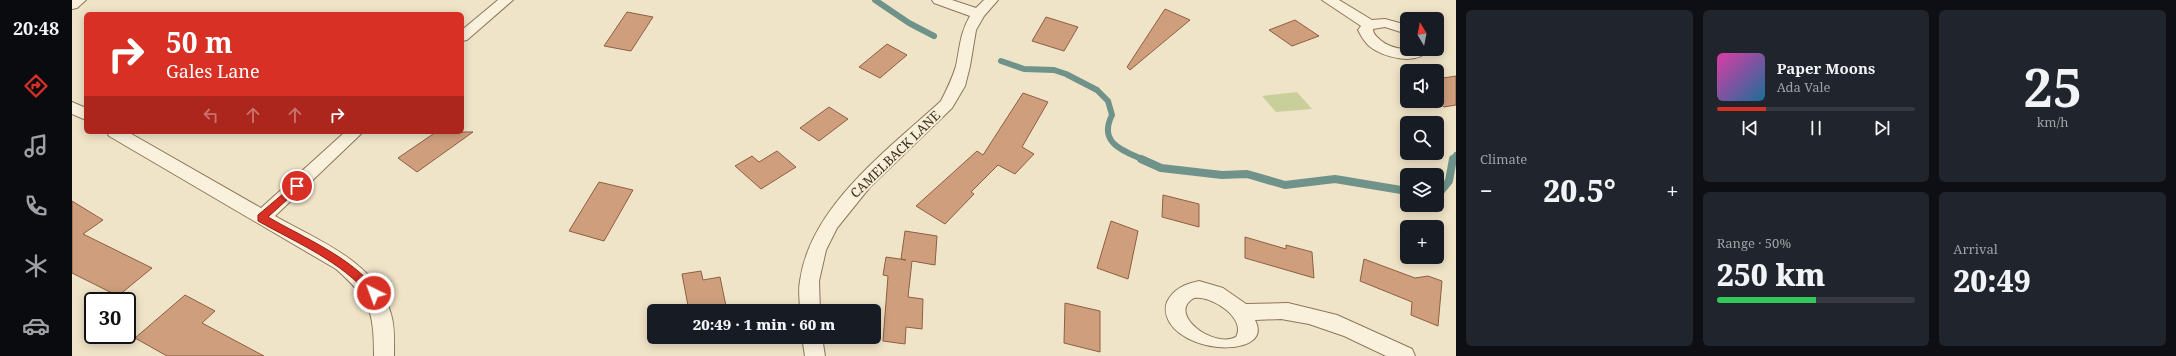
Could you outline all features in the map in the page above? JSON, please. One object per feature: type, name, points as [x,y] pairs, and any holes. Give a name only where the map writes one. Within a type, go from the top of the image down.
[{"type":"street","points":[[72,4],[79,0]]},
{"type":"street","points":[[464,35],[506,0]]},
{"type":"street","points":[[939,0],[978,14]]},
{"type":"street","name":"CAMELBACK LANE","points":[[810,304],[809,281],[817,250],[830,224],[864,182],[947,104],[957,86],[963,66],[969,30],[978,14],[991,0]]},
{"type":"street","points":[[1329,0],[1370,25],[1386,24],[1400,28]]},
{"type":"street","points":[[1370,25],[1365,30],[1367,36],[1384,49],[1400,52]]},
{"type":"street","points":[[72,107],[84,114]]},
{"type":"street","points":[[118,134],[343,264],[362,280],[374,293],[381,309],[384,331],[384,356]]},
{"type":"street","points":[[262,218],[353,134]]},
{"type":"street","points":[[1242,312],[1268,310],[1294,312],[1353,330],[1405,356]]},
{"type":"street","points":[[813,344],[815,356]]},
{"type":"green space","points":[[1297,92],[1312,109],[1276,112],[1262,96]]},
{"type":"building","points":[[1165,9],[1190,20],[1130,70],[1127,67]]},
{"type":"building","points":[[627,12],[653,17],[631,51],[604,46]]},
{"type":"building","points":[[1046,17],[1078,27],[1064,51],[1032,41]]},
{"type":"building","points":[[1295,20],[1319,36],[1292,46],[1269,30]]},
{"type":"building","points":[[887,44],[907,55],[880,78],[859,67]]},
{"type":"building","points":[[1456,76],[1456,105],[1444,107],[1444,78]]},
{"type":"building","points":[[1023,93],[1048,102],[1022,147],[1034,154],[1015,174],[998,165],[971,192],[974,194],[945,224],[916,206],[977,151],[983,155]]},
{"type":"building","points":[[829,107],[848,119],[819,141],[800,128]]},
{"type":"building","points":[[464,132],[473,132],[417,172],[398,158],[433,134],[464,134]]},
{"type":"building","points":[[777,151],[796,167],[761,189],[735,166],[752,156],[759,162]]},
{"type":"building","points":[[599,182],[633,190],[604,241],[569,231]]},
{"type":"building","points":[[1163,195],[1199,204],[1199,227],[1162,217]]},
{"type":"building","points":[[72,201],[103,220],[83,234],[152,268],[123,292],[110,292],[72,273]]},
{"type":"building","points":[[1111,221],[1138,231],[1128,279],[1097,268]]},
{"type":"building","points":[[905,231],[937,236],[935,265],[912,261],[908,297],[923,299],[922,329],[906,327],[905,344],[883,341],[888,276],[883,275],[886,257],[906,260],[901,259]]},
{"type":"building","points":[[1245,237],[1286,249],[1286,245],[1312,252],[1314,278],[1245,258]]},
{"type":"building","points":[[1364,259],[1415,278],[1428,276],[1442,281],[1438,326],[1411,315],[1412,302],[1360,281]]},
{"type":"building","points":[[701,271],[703,280],[720,277],[726,304],[688,304],[682,274]]},
{"type":"building","points":[[185,295],[215,311],[202,323],[264,356],[167,356],[136,339]]},
{"type":"building","points":[[1065,303],[1100,311],[1100,352],[1064,343]]},
{"type":"waterway","points":[[875,0],[909,23],[934,36]]},
{"type":"waterway","points":[[1001,61],[1024,69],[1054,70],[1066,74],[1097,90],[1108,101],[1112,115],[1108,125],[1110,139],[1121,149],[1144,160]]},
{"type":"waterway","points":[[1453,160],[1456,155]]},
{"type":"waterway","points":[[1141,159],[1161,168],[1222,175],[1247,174],[1285,185],[1335,179],[1400,190]]},
{"type":"waterway","points":[[1444,187],[1449,181],[1453,159]]},
{"type":"route","points":[[297,186],[262,218],[343,264],[362,280],[374,293]]}]
